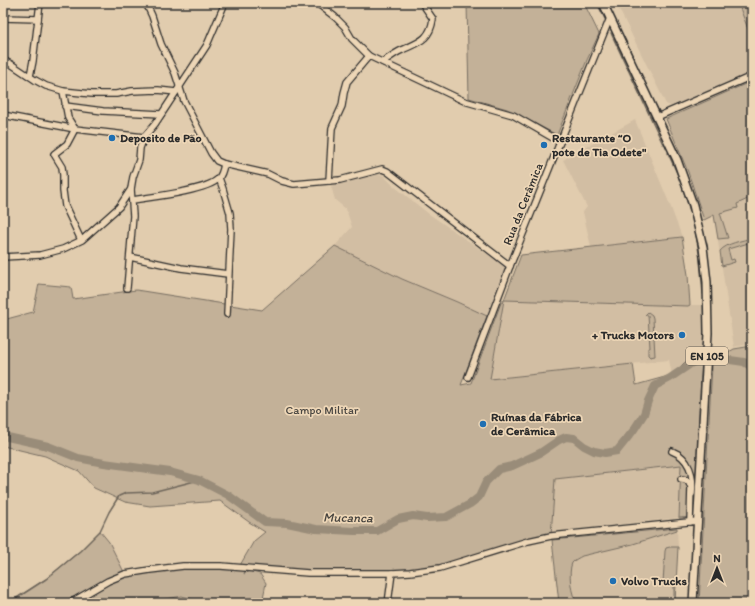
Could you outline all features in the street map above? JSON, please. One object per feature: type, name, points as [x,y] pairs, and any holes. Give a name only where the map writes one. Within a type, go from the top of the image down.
[{"type":"main road","name":"EN 105","points":[[603,3],[677,160],[694,205],[705,260],[708,333],[693,603]]},
{"type":"street","points":[[30,76],[36,43],[40,3]]},
{"type":"street","points":[[146,3],[161,44],[176,73],[184,101],[211,153],[217,161],[268,174],[282,181],[294,184],[340,180],[382,169],[387,171],[510,266]]},
{"type":"street","points":[[127,288],[133,216],[131,189],[133,177],[140,160],[140,148],[144,137],[207,45],[225,3]]},
{"type":"street","points":[[317,3],[345,27],[352,39],[369,56],[464,101],[513,115],[560,142]]},
{"type":"street","points":[[383,62],[401,50],[412,46],[426,37],[432,28],[433,19],[422,3]]},
{"type":"street","points":[[3,18],[38,19]]},
{"type":"street","name":"Rua da Cerâmica","points":[[468,376],[510,266],[610,18]]},
{"type":"street","points":[[329,181],[332,128],[342,106],[347,82],[369,56]]},
{"type":"street","points":[[3,60],[46,86],[63,91],[108,94],[116,94],[132,90],[176,92]]},
{"type":"street","points":[[657,117],[752,76]]},
{"type":"street","points":[[63,91],[68,118],[75,129]]},
{"type":"street","points":[[65,106],[103,111],[161,114]]},
{"type":"street","points":[[3,115],[75,129],[144,137]]},
{"type":"street","points":[[75,129],[67,144],[54,154],[62,167],[62,191],[65,206],[81,240]]},
{"type":"street","points":[[132,200],[190,190],[211,184],[223,172],[224,164]]},
{"type":"street","points":[[218,178],[226,197],[230,213],[231,229],[227,314]]},
{"type":"street","points":[[3,257],[40,256],[63,249],[81,240],[119,207],[131,189]]},
{"type":"street","points":[[130,257],[181,268],[228,274]]},
{"type":"street","points":[[672,451],[682,457],[690,467],[692,494],[690,522]]},
{"type":"street","points":[[681,479],[689,482],[692,494]]},
{"type":"street","points":[[70,603],[108,581],[125,574],[183,566],[221,566],[308,573],[392,573],[440,568],[528,541],[551,536],[698,521]]},
{"type":"street","points":[[388,603],[392,573]]},
{"type":"shaded area","points":[[616,3],[738,3],[752,38],[752,72],[676,104],[670,106],[666,104]]},
{"type":"shaded area","points":[[635,120],[682,237],[591,247],[583,212],[587,207],[563,160]]},
{"type":"shaded area","points":[[368,175],[383,175],[395,187],[429,214],[506,267],[487,316],[402,279],[335,246],[352,227],[346,209],[335,200],[331,186]]},
{"type":"shaded area","points":[[752,197],[752,344],[734,347],[714,215]]},
{"type":"shaded area","points":[[504,300],[688,306],[704,305],[702,357],[693,358],[672,375],[669,360],[490,379]]},
{"type":"shaded area","points":[[682,465],[679,518],[552,532],[554,479]]},
{"type":"shaded area","points":[[677,528],[678,547],[675,603],[559,603],[552,540]]},
{"type":"green space","points":[[467,3],[584,3],[599,34],[557,135],[507,109],[469,98]]},
{"type":"green space","points":[[738,3],[752,3],[752,25],[748,29]]},
{"type":"green space","points":[[752,81],[752,197],[737,204],[738,208],[720,213],[728,238],[718,239],[714,215],[704,220],[688,172],[666,119]]},
{"type":"green space","points":[[682,237],[688,275],[690,305],[688,306],[504,300],[521,255]]},
{"type":"green space","points":[[752,238],[752,242],[728,249],[731,260],[734,259],[735,262],[722,266],[720,251],[723,248],[730,244]]},
{"type":"green space","name":"Campo Militar","points":[[335,246],[402,279],[487,316],[461,385],[471,383],[502,300],[504,300],[490,379],[633,364],[636,385],[672,375],[684,363],[693,358],[702,357],[694,517],[679,518],[681,465],[555,479],[551,536],[440,568],[339,574],[246,568],[244,574],[249,571],[260,574],[266,583],[263,598],[259,603],[197,603],[195,600],[182,596],[146,603],[81,603],[91,593],[70,603],[9,603],[46,579],[80,551],[100,531],[109,542],[125,574],[183,566],[239,567],[254,541],[265,532],[220,501],[150,506],[125,502],[94,488],[79,471],[45,456],[3,446],[3,320],[33,312],[39,284],[71,287],[73,299],[136,290],[262,310]]},
{"type":"green space","points":[[648,312],[653,318],[655,356],[650,357],[648,355],[648,348],[650,348],[648,315],[645,315]]},
{"type":"green space","points":[[752,346],[752,603],[699,603],[712,366],[716,358],[734,349]]},
{"type":"green space","points":[[677,528],[677,530],[633,544],[582,556],[572,563],[571,567],[570,578],[572,590],[577,603],[559,603],[552,540]]},
{"type":"green space","points":[[678,547],[675,603],[674,583],[663,583],[665,551],[666,548]]},
{"type":"waterway","points":[[597,3],[606,21]]},
{"type":"waterway","points":[[611,33],[663,144]]},
{"type":"waterway","points":[[668,153],[681,182],[691,214]]},
{"type":"waterway","points":[[694,222],[700,259],[703,294]]},
{"type":"waterway","name":"Mucanca","points":[[716,358],[744,362],[752,367]]},
{"type":"waterway","name":"Mucanca","points":[[3,436],[48,446],[78,458],[170,472],[199,480],[228,495],[265,522],[287,523],[316,529],[377,531],[398,519],[413,516],[427,518],[446,517],[470,504],[479,497],[486,482],[499,469],[512,466],[540,453],[566,437],[574,438],[584,446],[594,451],[605,453],[617,451],[644,414],[655,386],[692,363],[702,360]]},
{"type":"waterway","points":[[9,603],[46,579],[80,551],[100,531],[119,496],[126,493],[152,492],[199,480]]},
{"type":"place","name":"Deposito de Pão","points":[[112,138]]},
{"type":"place","name":"Restaurante “O pote de Tia Odete\"","points":[[544,145]]},
{"type":"place","name":"+ Trucks Motors","points":[[682,335]]},
{"type":"place","name":"Ruínas da Fábrica de Cerâmica","points":[[483,424]]},
{"type":"place","name":"Volvo Trucks","points":[[613,581]]}]
